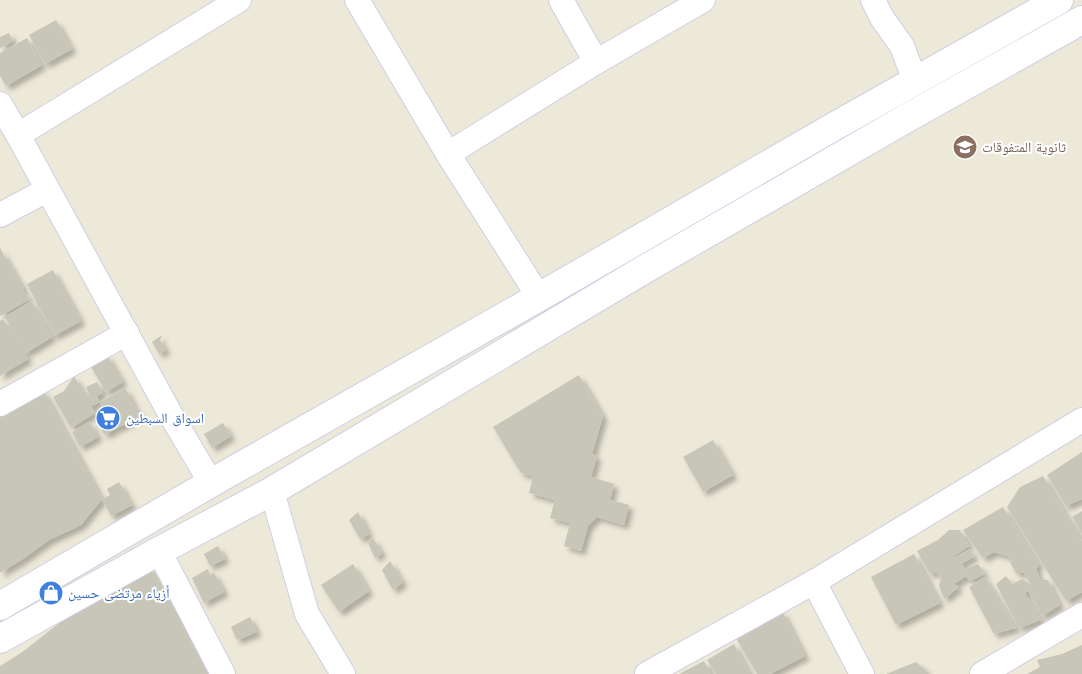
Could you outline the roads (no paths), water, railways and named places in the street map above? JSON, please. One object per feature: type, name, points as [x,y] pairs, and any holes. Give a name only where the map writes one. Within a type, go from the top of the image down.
[{"type":"street","points":[[18,135],[239,0]]},
{"type":"street","points":[[357,0],[448,154],[539,297]]},
{"type":"street","points":[[561,0],[596,62]]},
{"type":"street","points":[[448,154],[596,62],[704,0]]},
{"type":"street","points":[[873,0],[882,18],[902,46],[915,81]]},
{"type":"street","points":[[0,606],[211,482],[1059,0]]},
{"type":"street","points":[[0,639],[272,491],[645,269],[890,127],[1082,20]]},
{"type":"street","points":[[0,104],[128,333],[172,418],[211,482]]},
{"type":"street","points":[[0,215],[47,190]]},
{"type":"street","points":[[0,404],[128,333]]},
{"type":"street","points":[[655,672],[814,582],[1082,420]]},
{"type":"street","points":[[272,491],[307,614],[343,674]]},
{"type":"street","points":[[160,551],[223,674]]},
{"type":"street","points":[[814,582],[862,674]]},
{"type":"street","points":[[982,674],[1082,615]]},
{"type":"place","name":"ثانوية المتفوقات","points":[[965,147]]},
{"type":"place","name":"اسواق السبطين","points":[[108,418]]},
{"type":"place","name":"أزياء مرتضى حسين","points":[[51,593]]}]
